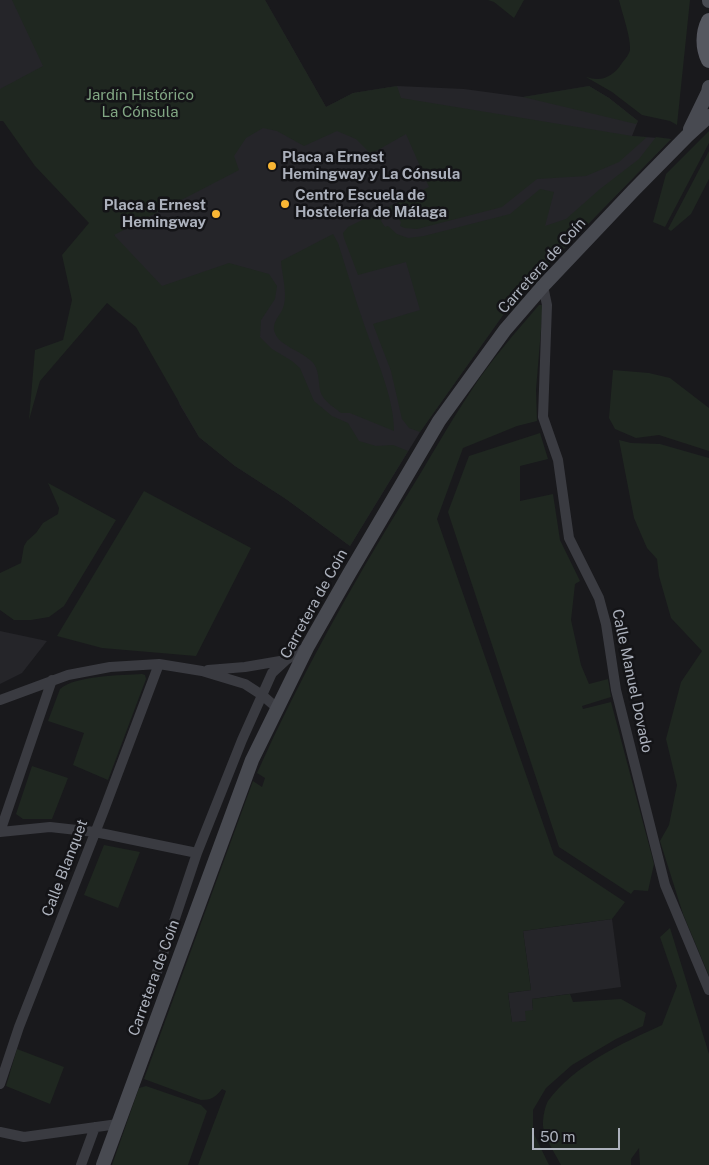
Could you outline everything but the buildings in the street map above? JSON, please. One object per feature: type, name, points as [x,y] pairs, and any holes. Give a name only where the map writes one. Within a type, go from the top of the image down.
[{"type":"main road","points":[[709,21],[704,39],[706,54],[709,60]]},
{"type":"street","name":"Carretera de Coín","points":[[687,136],[709,87]]},
{"type":"street","name":"Carretera de Coín","points":[[103,1165],[252,760],[308,646],[349,574],[440,421],[505,330],[543,286],[687,136],[709,116]]},
{"type":"street","name":"Calle Manuel Dovado","points":[[543,286],[547,305],[543,417],[558,460],[569,538],[599,598],[606,624],[616,690],[665,885],[709,990]]},
{"type":"street","points":[[202,671],[245,667],[286,660],[308,646]]},
{"type":"street","name":"Carretera de Coín","points":[[155,978],[197,854],[242,740],[272,673],[286,660]]},
{"type":"street","points":[[0,700],[52,680],[110,667],[159,664],[202,671],[245,684],[277,708]]},
{"type":"street","name":"Calle Blanquet","points":[[0,1084],[19,1027],[159,664]]},
{"type":"street","points":[[52,680],[0,832],[50,827],[95,832],[197,854]]},
{"type":"street","points":[[0,1132],[24,1137],[118,1124]]},
{"type":"street","points":[[81,1165],[95,1127]]},
{"type":"shaded area","points":[[0,0],[265,0],[326,107],[353,93],[397,86],[464,89],[523,97],[589,86],[609,98],[638,121],[632,136],[671,139],[513,301],[420,432],[350,546],[286,499],[235,466],[199,437],[180,405],[114,235],[0,90]]},
{"type":"shaded area","points":[[0,631],[47,641],[22,673],[0,684]]},
{"type":"shaded area","points":[[612,919],[621,987],[532,999],[533,1010],[526,1021],[512,1023],[508,993],[531,990],[523,931]]},
{"type":"green space","name":"Jardín Histórico La Cónsula","points":[[12,0],[265,0],[326,107],[353,93],[397,86],[401,98],[647,137],[619,162],[586,176],[537,179],[502,207],[417,229],[400,226],[401,222],[388,207],[429,187],[406,134],[371,154],[356,139],[337,131],[304,146],[277,131],[263,128],[246,138],[234,156],[239,170],[114,235],[162,286],[229,263],[269,274],[277,286],[275,299],[261,320],[260,337],[272,349],[300,368],[314,401],[332,416],[348,423],[359,441],[376,446],[393,445],[408,451],[350,546],[286,499],[235,466],[199,437],[136,327],[107,303],[40,381],[29,420],[35,350],[63,340],[72,300],[62,255],[89,223],[35,166],[3,121],[0,121],[0,89],[43,66]]},
{"type":"green space","points":[[488,0],[524,0],[514,18],[494,2]]},
{"type":"green space","points":[[619,0],[690,0],[677,125],[670,121],[642,115],[612,92],[586,77],[597,79],[611,75],[619,68],[629,54],[629,39]]},
{"type":"green space","points":[[589,86],[609,98],[638,121],[636,124],[523,97]]},
{"type":"green space","points":[[709,131],[709,143],[665,227],[653,222],[666,174]]},
{"type":"green space","points":[[656,137],[671,139],[513,301],[420,432],[409,428],[402,419],[391,371],[373,324],[420,310],[406,262],[358,275],[344,238],[343,233],[348,227],[382,210],[381,221],[385,227],[388,226],[397,234],[408,238],[424,236],[510,214],[540,189],[554,192],[545,226],[566,219],[600,189],[639,159]]},
{"type":"green space","points":[[709,151],[709,179],[691,214],[671,231],[668,229]]},
{"type":"green space","points":[[333,234],[338,243],[361,316],[384,378],[391,405],[394,431],[350,413],[341,413],[331,405],[321,394],[318,372],[314,364],[282,342],[275,333],[274,326],[283,308],[285,297],[281,261]]},
{"type":"green space","points":[[539,305],[543,305],[536,390],[537,421],[517,426],[463,448],[437,519],[554,855],[625,902],[612,919],[523,931],[531,990],[508,993],[512,1022],[526,1021],[525,1011],[533,1010],[532,999],[570,994],[573,1002],[621,999],[646,1013],[643,1026],[616,1039],[572,1065],[546,1088],[533,1110],[533,1132],[549,1165],[198,1165],[226,1091],[222,1089],[213,1098],[201,1100],[144,1079],[253,781],[262,787],[265,778],[257,773],[273,737],[327,632],[386,530],[454,417],[479,380],[503,347]]},
{"type":"green space","points":[[613,370],[649,373],[670,378],[709,408],[709,451],[659,435],[636,438],[615,429],[609,418]]},
{"type":"green space","points":[[540,433],[548,459],[520,466],[520,501],[553,494],[560,540],[580,581],[575,584],[571,620],[581,665],[589,684],[608,679],[611,697],[582,706],[583,709],[611,702],[654,864],[648,891],[634,890],[631,894],[559,847],[448,512],[469,456]]},
{"type":"green space","points":[[619,440],[631,443],[660,444],[709,458],[709,976],[683,914],[660,841],[669,825],[677,785],[666,739],[681,682],[702,651],[671,618],[659,576],[657,559],[647,548],[634,518]]},
{"type":"green space","points":[[48,483],[116,520],[64,606],[49,617],[14,620],[0,610],[0,573],[21,563],[24,546],[27,541],[43,523],[58,514],[59,508]]},
{"type":"green space","points":[[144,491],[251,548],[196,656],[102,648],[57,636]]},
{"type":"green space","points":[[145,675],[146,679],[108,780],[73,765],[84,733],[48,721],[60,689],[76,681]]},
{"type":"green space","points":[[32,766],[68,778],[52,819],[23,819],[16,814]]},
{"type":"green space","points":[[104,845],[140,852],[118,908],[84,895]]},
{"type":"green space","points":[[670,928],[709,1054],[709,1165],[640,1165],[639,1148],[631,1159],[631,1165],[561,1165],[543,1128],[547,1103],[571,1076],[585,1066],[631,1039],[662,1025],[677,986],[660,937]]},
{"type":"green space","points":[[17,1049],[64,1067],[50,1104],[6,1086]]},
{"type":"green space","points":[[146,1086],[201,1105],[207,1111],[188,1165],[112,1165],[139,1088]]},
{"type":"place","name":"Placa a Ernest Hemingway y La Cónsula","points":[[272,166]]},
{"type":"place","name":"Centro Escuela de Hostelería de Málaga","points":[[285,204]]},
{"type":"place","name":"Placa a Ernest Hemingway","points":[[216,214]]}]
